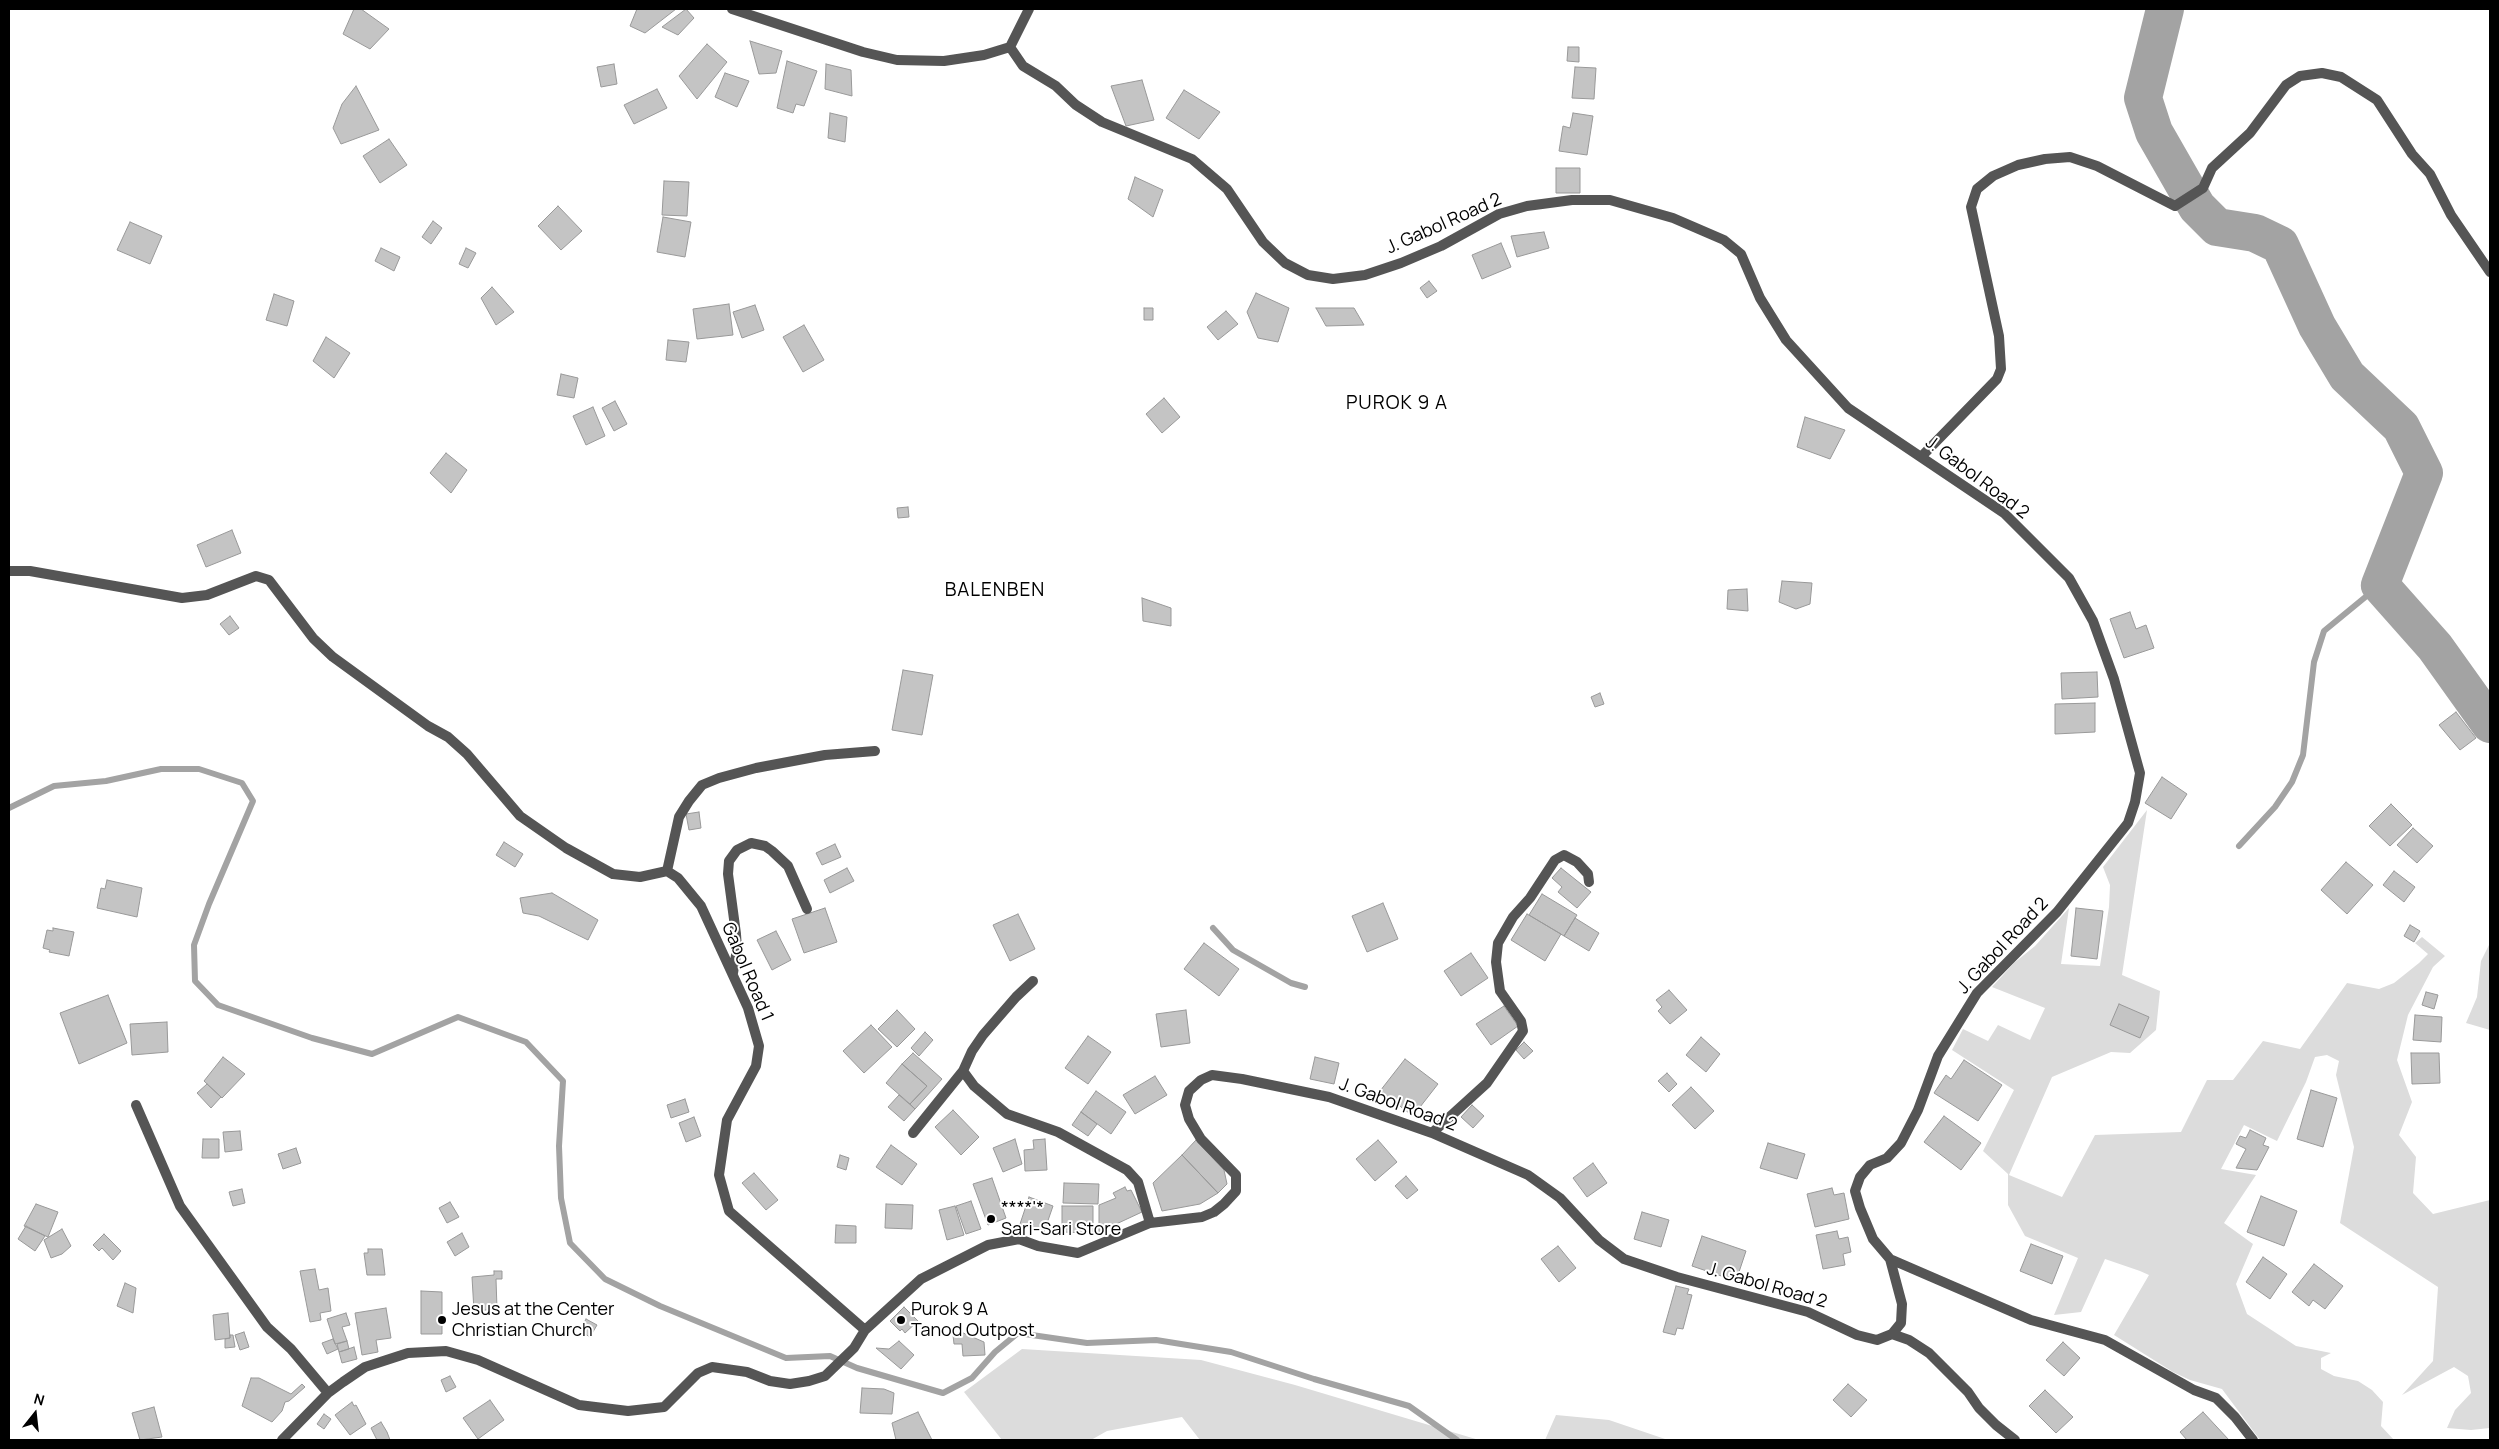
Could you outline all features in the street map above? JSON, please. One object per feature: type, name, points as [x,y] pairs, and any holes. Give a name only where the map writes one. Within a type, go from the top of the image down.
[{"type":"street","points":[[732,9],[863,52],[897,60],[944,61],[984,55],[1010,48],[1029,9]]},
{"type":"street","name":"J. Gabol Road 2","points":[[328,1393],[365,1368],[408,1353],[446,1351],[478,1360],[579,1405],[628,1411],[664,1407],[698,1373],[712,1367],[748,1372],[770,1382],[790,1384],[809,1382],[825,1376],[854,1348],[865,1330],[921,1279],[988,1245],[1019,1238],[1038,1246],[1078,1253],[1115,1240],[1150,1223],[1202,1217],[1224,1204],[1236,1191],[1236,1176],[1201,1139],[1189,1119],[1185,1105],[1189,1091],[1201,1080],[1212,1075],[1242,1079],[1329,1097],[1432,1133],[1528,1175],[1560,1198],[1599,1240],[1624,1259],[1677,1278],[1808,1312],[1857,1335],[1877,1340],[1892,1334],[1901,1323],[1902,1304],[1890,1259],[1874,1239],[1866,1225],[1856,1190],[1860,1177],[1870,1165],[1887,1158],[1901,1143],[1918,1110],[1938,1056],[1977,993],[2057,912],[2128,823],[2135,802],[2140,773],[2114,679],[2094,621],[2070,578],[2004,514],[1922,456],[1848,408],[1786,340],[1760,298],[1741,254],[1724,240],[1689,224],[1610,200],[1572,200],[1527,206],[1499,214],[1441,246],[1365,275],[1333,279],[1308,275],[1285,263],[1263,242],[1227,189],[1192,159],[1102,122],[1076,105],[1056,86],[1022,66],[1010,48]]},
{"type":"street","points":[[1922,456],[1997,379],[2001,369],[1999,336],[1970,207],[1977,189],[1992,176],[2018,165],[2045,159],[2070,157],[2097,166],[2175,206],[2203,188],[2212,168],[2250,133],[2286,85],[2300,76],[2322,73],[2341,77],[2377,100],[2412,154],[2430,174],[2451,215],[2490,272]]},
{"type":"street","points":[[9,571],[30,571],[182,598],[207,595],[256,576],[268,580],[313,638],[333,657],[428,726],[448,737],[528,821],[566,848],[613,874],[640,877],[668,871],[680,818],[689,801],[702,786],[719,778],[756,768],[825,755],[876,751]]},
{"type":"street","points":[[733,973],[737,949],[728,874],[729,861],[737,850],[752,843],[772,850],[788,866],[807,909]]},
{"type":"street","points":[[1432,1133],[1487,1083],[1522,1031],[1521,1022],[1500,991],[1496,962],[1498,943],[1513,918],[1530,898],[1555,860],[1564,855],[1577,862],[1588,874],[1590,882]]},
{"type":"street","name":"Gabol Road 1","points":[[668,871],[678,878],[701,906],[748,1008],[759,1046],[756,1066],[728,1120],[718,1175],[722,1194],[729,1211],[865,1330]]},
{"type":"street","points":[[913,1133],[963,1071],[972,1051],[983,1035],[1016,996],[1033,981]]},
{"type":"street","points":[[963,1071],[974,1086],[1007,1114],[1058,1132],[1127,1170],[1138,1182],[1150,1223]]},
{"type":"street","points":[[136,1105],[180,1206],[268,1327],[291,1348],[328,1393],[282,1440]]},
{"type":"street","points":[[1890,1259],[2031,1320],[2106,1340],[2194,1390],[2216,1398],[2235,1417],[2253,1440]]},
{"type":"street","points":[[1892,1334],[1909,1340],[1929,1353],[1968,1392],[1979,1408],[2015,1440]]},
{"type":"shaded area","points":[[2147,810],[2122,975],[2160,991],[2156,1030],[2130,1053],[2111,1052],[2052,1077],[2009,1175],[2062,1197],[2095,1135],[2181,1132],[2207,1080],[2233,1080],[2263,1041],[2300,1049],[2347,983],[2379,989],[2394,983],[2419,963],[2428,954],[2415,943],[2422,937],[2445,956],[2433,967],[2408,1015],[2397,1060],[2412,1102],[2399,1135],[2416,1157],[2413,1193],[2433,1214],[2490,1200],[2490,1428],[2471,1430],[2447,1428],[2455,1410],[2471,1393],[2468,1376],[2454,1367],[2402,1395],[2433,1361],[2438,1287],[2340,1223],[2354,1147],[2336,1075],[2339,1061],[2327,1055],[2315,1057],[2306,1082],[2277,1141],[2244,1125],[2221,1169],[2256,1175],[2224,1223],[2253,1244],[2236,1284],[2247,1314],[2296,1346],[2331,1353],[2321,1358],[2321,1369],[2334,1376],[2358,1381],[2372,1390],[2383,1402],[2381,1426],[2394,1440],[2260,1440],[2222,1389],[2190,1380],[2173,1372],[2114,1335],[2149,1275],[2140,1271],[2105,1259],[2081,1312],[2054,1315],[2078,1258],[2025,1236],[2008,1205],[2008,1174],[1983,1151],[2014,1090],[1952,1050],[1963,1029],[1988,1041],[1998,1025],[2030,1040],[2045,1008],[1992,987],[2014,963],[2035,946],[2069,908],[2061,964],[2100,966],[2109,907],[2110,885],[2103,867]]},
{"type":"shaded area","points":[[2490,943],[2490,1030],[2466,1023],[2477,997],[2481,961]]},
{"type":"shaded area","points":[[1022,1349],[1201,1360],[1295,1385],[1479,1440],[1200,1440],[1182,1417],[1107,1431],[1091,1440],[1002,1440],[964,1392]]},
{"type":"shaded area","points":[[1556,1415],[1609,1420],[1668,1440],[1545,1440]]},
{"type":"building","points":[[354,9],[361,9],[389,29],[370,49],[343,34]]},
{"type":"building","points":[[637,9],[676,9],[645,33],[630,26]]},
{"type":"building","points":[[686,9],[694,18],[678,35],[662,27]]},
{"type":"building","points":[[750,41],[782,51],[776,73],[759,74]]},
{"type":"building","points":[[707,44],[727,62],[697,99],[679,76]]},
{"type":"building","points":[[1568,47],[1579,47],[1579,62],[1567,61]]},
{"type":"building","points":[[787,61],[817,71],[804,106],[796,104],[793,113],[777,108]]},
{"type":"building","points":[[614,64],[617,84],[601,87],[597,67]]},
{"type":"building","points":[[826,64],[851,70],[852,96],[825,89]]},
{"type":"building","points":[[1575,67],[1596,68],[1594,99],[1572,98]]},
{"type":"building","points":[[725,73],[749,81],[737,107],[715,97]]},
{"type":"building","points":[[1142,80],[1154,120],[1126,126],[1111,86]]},
{"type":"building","points":[[356,86],[379,130],[341,144],[333,128],[342,104]]},
{"type":"building","points":[[657,89],[667,108],[634,124],[624,105]]},
{"type":"building","points":[[1184,90],[1220,112],[1199,139],[1166,118]]},
{"type":"building","points":[[830,113],[847,117],[845,142],[828,138]]},
{"type":"building","points":[[1573,113],[1593,116],[1587,155],[1559,151],[1563,126],[1570,128]]},
{"type":"building","points":[[389,139],[407,165],[380,183],[363,156]]},
{"type":"building","points":[[1556,168],[1580,168],[1580,193],[1556,193]]},
{"type":"building","points":[[1135,177],[1163,190],[1153,217],[1128,199]]},
{"type":"building","points":[[664,181],[689,182],[687,216],[662,215]]},
{"type":"building","points":[[558,206],[582,231],[561,250],[538,226]]},
{"type":"building","points":[[663,217],[691,222],[685,257],[657,252]]},
{"type":"building","points":[[433,221],[442,228],[431,244],[422,237]]},
{"type":"building","points":[[130,222],[162,236],[150,264],[117,250]]},
{"type":"building","points":[[1544,232],[1549,248],[1517,257],[1511,236]]},
{"type":"building","points":[[1501,243],[1511,267],[1482,279],[1472,255]]},
{"type":"building","points":[[381,248],[400,257],[394,271],[375,261]]},
{"type":"building","points":[[466,248],[476,253],[468,268],[459,264]]},
{"type":"building","points":[[1429,281],[1437,291],[1427,298],[1420,288]]},
{"type":"building","points":[[492,287],[514,312],[496,325],[481,298]]},
{"type":"building","points":[[1256,293],[1289,308],[1278,342],[1258,338],[1247,312]]},
{"type":"building","points":[[274,294],[294,301],[287,326],[266,320]]},
{"type":"building","points":[[729,304],[733,335],[697,339],[693,309]]},
{"type":"building","points":[[755,305],[764,330],[742,338],[733,312]]},
{"type":"building","points":[[1144,308],[1153,308],[1153,320],[1144,320]]},
{"type":"building","points":[[1316,308],[1354,308],[1364,325],[1326,326]]},
{"type":"building","points":[[1226,311],[1238,324],[1218,340],[1207,327]]},
{"type":"building","points":[[804,325],[824,360],[803,372],[783,337]]},
{"type":"building","points":[[326,337],[350,353],[334,378],[313,361]]},
{"type":"building","points":[[668,340],[689,342],[686,362],[666,360]]},
{"type":"building","points":[[561,374],[578,378],[574,398],[557,395]]},
{"type":"building","points":[[1164,398],[1180,417],[1162,433],[1146,414]]},
{"type":"building","points":[[615,401],[627,424],[614,431],[602,408]]},
{"type":"building","points":[[593,407],[605,436],[586,445],[573,416]]},
{"type":"building","points":[[1805,417],[1845,430],[1830,459],[1797,447]]},
{"type":"building","points":[[446,453],[467,470],[451,493],[430,473]]},
{"type":"building","points":[[908,507],[909,517],[898,518],[897,508]]},
{"type":"building","points":[[232,530],[241,553],[206,567],[197,545]]},
{"type":"building","points":[[1782,581],[1812,583],[1810,604],[1796,609],[1779,602]]},
{"type":"building","points":[[1747,589],[1748,611],[1727,609],[1728,590]]},
{"type":"building","points":[[1142,598],[1171,608],[1171,626],[1143,621]]},
{"type":"building","points":[[2130,612],[2136,629],[2146,625],[2154,648],[2124,658],[2110,619]]},
{"type":"building","points":[[230,616],[239,628],[229,635],[220,624]]},
{"type":"building","points":[[903,670],[933,675],[922,735],[892,730]]},
{"type":"building","points":[[2097,672],[2098,697],[2062,699],[2061,673]]},
{"type":"building","points":[[1600,693],[1604,704],[1595,707],[1591,697]]},
{"type":"building","points":[[2095,703],[2095,732],[2055,734],[2055,704]]},
{"type":"building","points":[[2456,712],[2476,738],[2460,750],[2439,725]]},
{"type":"building","points":[[2162,777],[2187,794],[2171,819],[2145,803]]},
{"type":"building","points":[[2391,804],[2412,825],[2390,846],[2369,826]]},
{"type":"building","points":[[699,812],[701,828],[689,830],[686,814]]},
{"type":"building","points":[[2413,828],[2433,846],[2417,863],[2397,845]]},
{"type":"building","points":[[504,842],[523,854],[515,867],[496,855]]},
{"type":"building","points":[[835,844],[841,857],[822,865],[816,853]]},
{"type":"building","points":[[2346,862],[2373,885],[2347,914],[2321,890]]},
{"type":"building","points":[[847,868],[854,881],[830,893],[824,880]]},
{"type":"building","points":[[1561,868],[1591,892],[1577,908],[1558,892],[1562,887],[1552,878]]},
{"type":"building","points":[[2394,871],[2415,887],[2404,902],[2383,885]]},
{"type":"building","points":[[107,880],[142,888],[137,917],[97,908],[101,888],[105,889]]},
{"type":"building","points":[[552,893],[598,920],[588,940],[539,916],[523,913],[520,898]]},
{"type":"building","points":[[1542,894],[1577,915],[1564,936],[1529,915]]},
{"type":"building","points":[[1383,903],[1398,939],[1367,952],[1352,916]]},
{"type":"building","points":[[825,908],[837,942],[804,953],[792,919]]},
{"type":"building","points":[[2076,908],[2103,911],[2097,959],[2071,956]]},
{"type":"building","points":[[1018,914],[1035,949],[1010,961],[993,925]]},
{"type":"building","points":[[1527,914],[1561,934],[1545,961],[1511,940]]},
{"type":"building","points":[[1575,918],[1599,933],[1589,951],[1564,936]]},
{"type":"building","points":[[2410,925],[2420,931],[2414,942],[2404,936]]},
{"type":"building","points":[[53,928],[74,932],[69,956],[49,952],[50,950],[43,948],[47,930],[53,931]]},
{"type":"building","points":[[776,931],[791,960],[772,970],[757,940]]},
{"type":"building","points":[[1204,943],[1239,969],[1219,996],[1184,969]]},
{"type":"building","points":[[1471,953],[1488,978],[1461,996],[1444,971]]},
{"type":"building","points":[[1669,990],[1687,1010],[1670,1024],[1658,1011],[1662,1007],[1656,1000]]},
{"type":"building","points":[[2426,992],[2438,995],[2434,1009],[2422,1005]]},
{"type":"building","points":[[108,995],[127,1043],[79,1064],[60,1013]]},
{"type":"building","points":[[2119,1004],[2149,1017],[2140,1038],[2110,1025]]},
{"type":"building","points":[[1504,1006],[1518,1026],[1491,1045],[1476,1024]]},
{"type":"building","points":[[897,1010],[915,1029],[897,1047],[878,1029]]},
{"type":"building","points":[[1186,1010],[1190,1043],[1161,1047],[1156,1014]]},
{"type":"building","points":[[2415,1015],[2442,1017],[2441,1042],[2413,1040]]},
{"type":"building","points":[[167,1022],[168,1052],[132,1055],[130,1024]]},
{"type":"building","points":[[871,1025],[892,1047],[864,1073],[843,1051]]},
{"type":"building","points":[[925,1032],[933,1040],[919,1056],[911,1048]]},
{"type":"building","points":[[1088,1036],[1111,1052],[1088,1084],[1065,1068]]},
{"type":"building","points":[[1701,1037],[1720,1054],[1706,1072],[1686,1055]]},
{"type":"building","points":[[1524,1042],[1533,1051],[1524,1059],[1516,1050]]},
{"type":"building","points":[[913,1053],[942,1079],[915,1109],[910,1104],[927,1086],[902,1064]]},
{"type":"building","points":[[2411,1053],[2439,1053],[2440,1083],[2412,1084]]},
{"type":"building","points":[[223,1057],[245,1074],[222,1098],[204,1081]]},
{"type":"building","points":[[1315,1057],[1339,1063],[1334,1084],[1310,1079]]},
{"type":"building","points":[[1405,1059],[1438,1084],[1413,1116],[1380,1091]]},
{"type":"building","points":[[1964,1060],[2002,1085],[1978,1121],[1934,1093],[1946,1075],[1951,1079]]},
{"type":"building","points":[[902,1064],[927,1086],[910,1104],[886,1083]]},
{"type":"building","points":[[1667,1073],[1677,1084],[1669,1092],[1658,1081]]},
{"type":"building","points":[[1155,1076],[1167,1095],[1135,1114],[1123,1095]]},
{"type":"building","points":[[207,1084],[221,1097],[211,1108],[197,1093]]},
{"type":"building","points":[[1691,1087],[1714,1111],[1695,1129],[1672,1105]]},
{"type":"building","points":[[2311,1090],[2337,1098],[2323,1147],[2297,1139]]},
{"type":"building","points":[[1096,1091],[1126,1112],[1111,1134],[1081,1112]]},
{"type":"building","points":[[899,1095],[915,1109],[904,1121],[888,1107]]},
{"type":"building","points":[[685,1099],[689,1112],[671,1118],[667,1105]]},
{"type":"building","points":[[1472,1105],[1484,1116],[1473,1128],[1461,1117]]},
{"type":"building","points":[[953,1110],[979,1137],[961,1155],[935,1127]]},
{"type":"building","points":[[1081,1112],[1097,1124],[1088,1136],[1072,1125]]},
{"type":"building","points":[[1944,1116],[1981,1143],[1961,1170],[1924,1142]]},
{"type":"building","points":[[694,1117],[701,1136],[686,1142],[679,1123]]},
{"type":"building","points":[[2250,1130],[2266,1138],[2263,1145],[2269,1147],[2257,1170],[2236,1168],[2246,1149],[2236,1144],[2240,1136],[2246,1138]]},
{"type":"building","points":[[240,1131],[242,1150],[225,1152],[223,1132]]},
{"type":"building","points":[[203,1139],[219,1139],[219,1158],[202,1158]]},
{"type":"building","points":[[1015,1139],[1022,1164],[1003,1172],[993,1148]]},
{"type":"building","points":[[1045,1139],[1047,1170],[1025,1171],[1024,1150],[1034,1149],[1033,1140]]},
{"type":"building","points":[[1196,1140],[1224,1170],[1227,1184],[1218,1193],[1182,1155]]},
{"type":"building","points":[[1378,1140],[1397,1162],[1375,1181],[1356,1159]]},
{"type":"building","points":[[1768,1143],[1805,1154],[1797,1179],[1760,1168]]},
{"type":"building","points":[[891,1145],[917,1164],[902,1185],[876,1167]]},
{"type":"building","points":[[296,1148],[301,1163],[283,1169],[278,1154]]},
{"type":"building","points":[[840,1155],[849,1158],[846,1170],[837,1167]]},
{"type":"building","points":[[1182,1155],[1218,1193],[1200,1204],[1162,1211],[1153,1183]]},
{"type":"building","points":[[1593,1163],[1607,1183],[1587,1197],[1573,1178]]},
{"type":"building","points":[[754,1173],[778,1200],[766,1210],[742,1183]]},
{"type":"building","points":[[1406,1176],[1418,1190],[1407,1199],[1395,1186]]},
{"type":"building","points":[[992,1178],[1006,1218],[988,1225],[973,1184]]},
{"type":"building","points":[[1064,1183],[1099,1184],[1098,1204],[1063,1203]]},
{"type":"building","points":[[1125,1187],[1127,1191],[1131,1190],[1142,1212],[1099,1232],[1099,1205],[1116,1198],[1113,1193]]},
{"type":"building","points":[[1832,1188],[1834,1195],[1844,1193],[1849,1219],[1815,1227],[1807,1194]]},
{"type":"building","points":[[242,1189],[245,1203],[233,1206],[229,1192]]},
{"type":"building","points":[[2261,1196],[2297,1211],[2284,1246],[2247,1232]]},
{"type":"building","points":[[1029,1197],[1053,1206],[1044,1232],[1020,1224]]},
{"type":"building","points":[[971,1201],[981,1229],[966,1234],[956,1206]]},
{"type":"building","points":[[450,1202],[459,1217],[447,1223],[439,1208]]},
{"type":"building","points":[[36,1204],[58,1212],[48,1237],[24,1226]]},
{"type":"building","points":[[886,1204],[913,1205],[912,1229],[885,1228]]},
{"type":"building","points":[[955,1206],[964,1235],[947,1240],[939,1210]]},
{"type":"building","points":[[1062,1206],[1093,1206],[1093,1233],[1062,1232]]},
{"type":"building","points":[[1642,1212],[1669,1220],[1661,1247],[1634,1239]]},
{"type":"building","points":[[836,1225],[856,1226],[856,1243],[835,1243]]},
{"type":"building","points":[[26,1226],[45,1236],[35,1251],[18,1239]]},
{"type":"building","points":[[62,1229],[71,1246],[62,1254],[51,1258],[44,1240]]},
{"type":"building","points":[[1837,1231],[1839,1239],[1848,1237],[1851,1252],[1843,1254],[1845,1265],[1823,1269],[1816,1235]]},
{"type":"building","points":[[462,1233],[469,1247],[455,1256],[447,1242]]},
{"type":"building","points":[[104,1234],[121,1251],[113,1260],[102,1248],[99,1251],[93,1245]]},
{"type":"building","points":[[1702,1236],[1746,1251],[1736,1281],[1692,1266]]},
{"type":"building","points":[[2031,1244],[2063,1256],[2052,1284],[2020,1271]]},
{"type":"building","points":[[1558,1246],[1576,1268],[1559,1282],[1541,1259]]},
{"type":"building","points":[[368,1249],[382,1249],[385,1275],[367,1275],[364,1253],[368,1253]]},
{"type":"building","points":[[2263,1257],[2287,1274],[2270,1299],[2246,1282]]},
{"type":"building","points":[[2314,1264],[2343,1286],[2325,1309],[2313,1300],[2309,1306],[2292,1292]]},
{"type":"building","points":[[315,1269],[319,1290],[328,1288],[331,1311],[320,1313],[321,1320],[310,1322],[300,1271]]},
{"type":"building","points":[[494,1271],[502,1271],[502,1279],[496,1279],[497,1309],[474,1311],[472,1277],[494,1275]]},
{"type":"building","points":[[125,1283],[136,1288],[133,1313],[117,1306]]},
{"type":"building","points":[[1676,1286],[1689,1289],[1687,1294],[1692,1295],[1683,1329],[1677,1328],[1675,1335],[1663,1332]]},
{"type":"building","points":[[421,1291],[442,1292],[442,1334],[421,1334]]},
{"type":"building","points":[[904,1307],[918,1321],[905,1333],[902,1329],[900,1331],[890,1321]]},
{"type":"building","points":[[386,1308],[391,1338],[376,1340],[378,1352],[362,1355],[355,1313]]},
{"type":"building","points":[[228,1313],[230,1338],[215,1340],[213,1315]]},
{"type":"building","points":[[346,1313],[350,1325],[342,1327],[347,1341],[335,1344],[327,1319]]},
{"type":"building","points":[[586,1319],[597,1325],[590,1337],[580,1331]]},
{"type":"building","points":[[244,1332],[249,1347],[240,1350],[235,1335]]},
{"type":"building","points":[[961,1332],[984,1342],[985,1355],[963,1356],[962,1344],[954,1344],[953,1335],[961,1335]]},
{"type":"building","points":[[230,1335],[233,1335],[235,1347],[225,1348],[225,1339],[230,1338]]},
{"type":"building","points":[[333,1339],[338,1349],[327,1354],[322,1343]]},
{"type":"building","points":[[347,1341],[349,1349],[339,1352],[337,1344]]},
{"type":"building","points":[[899,1341],[914,1355],[901,1369],[876,1348],[889,1349]]},
{"type":"building","points":[[2063,1342],[2080,1358],[2064,1376],[2046,1360]]},
{"type":"building","points":[[354,1347],[357,1359],[342,1363],[339,1352]]},
{"type":"building","points":[[450,1376],[456,1387],[446,1392],[441,1380]]},
{"type":"building","points":[[251,1378],[259,1378],[291,1394],[302,1384],[305,1387],[289,1401],[285,1402],[282,1411],[272,1422],[242,1406]]},
{"type":"building","points":[[1848,1384],[1867,1400],[1851,1417],[1833,1400]]},
{"type":"building","points":[[862,1388],[884,1389],[894,1393],[892,1414],[860,1413]]},
{"type":"building","points":[[2045,1390],[2073,1417],[2056,1433],[2029,1406]]},
{"type":"building","points":[[490,1400],[504,1420],[478,1439],[463,1418]]},
{"type":"building","points":[[352,1402],[354,1406],[356,1405],[366,1424],[350,1435],[335,1415]]},
{"type":"building","points":[[154,1407],[162,1437],[140,1440],[132,1413]]},
{"type":"building","points":[[918,1412],[932,1440],[896,1440],[892,1423]]},
{"type":"building","points":[[2203,1412],[2229,1440],[2187,1440],[2180,1432]]},
{"type":"building","points":[[324,1414],[331,1419],[324,1429],[317,1424]]},
{"type":"building","points":[[381,1422],[390,1440],[377,1440],[371,1428]]},
{"type":"waterway","points":[[2165,9],[2143,98],[2154,132],[2197,207],[2217,227],[2255,233],[2280,245],[2317,326],[2347,376],[2401,427],[2424,473],[2380,585],[2435,647],[2490,724]]},
{"type":"waterway","points":[[2239,846],[2275,807],[2292,782],[2303,755],[2314,662],[2324,631],[2380,585]]},
{"type":"waterway","points":[[9,808],[54,786],[106,781],[161,769],[199,769],[242,783],[253,801],[209,904],[194,945],[195,981],[218,1005],[312,1038],[372,1054],[458,1017],[526,1042],[563,1081],[559,1146],[561,1198],[570,1243],[605,1279],[660,1306],[786,1358],[830,1356],[857,1368],[943,1393],[972,1378],[995,1352],[1018,1333],[1087,1343],[1156,1340],[1231,1352],[1314,1379],[1409,1406],[1457,1440]]},
{"type":"waterway","points":[[1213,928],[1233,950],[1291,983],[1305,987]]},
{"type":"place","name":"****'* Sari-Sari Store","points":[[991,1219]]},
{"type":"place","name":"Jesus at the Center Christian Church","points":[[442,1320]]},
{"type":"place","name":"Purok 9 A Tanod Outpost","points":[[901,1320]]},
{"type":"district","name":"PUROK 9 A","points":[[1397,404]]},
{"type":"district","name":"BALENBEN","points":[[995,591]]}]
